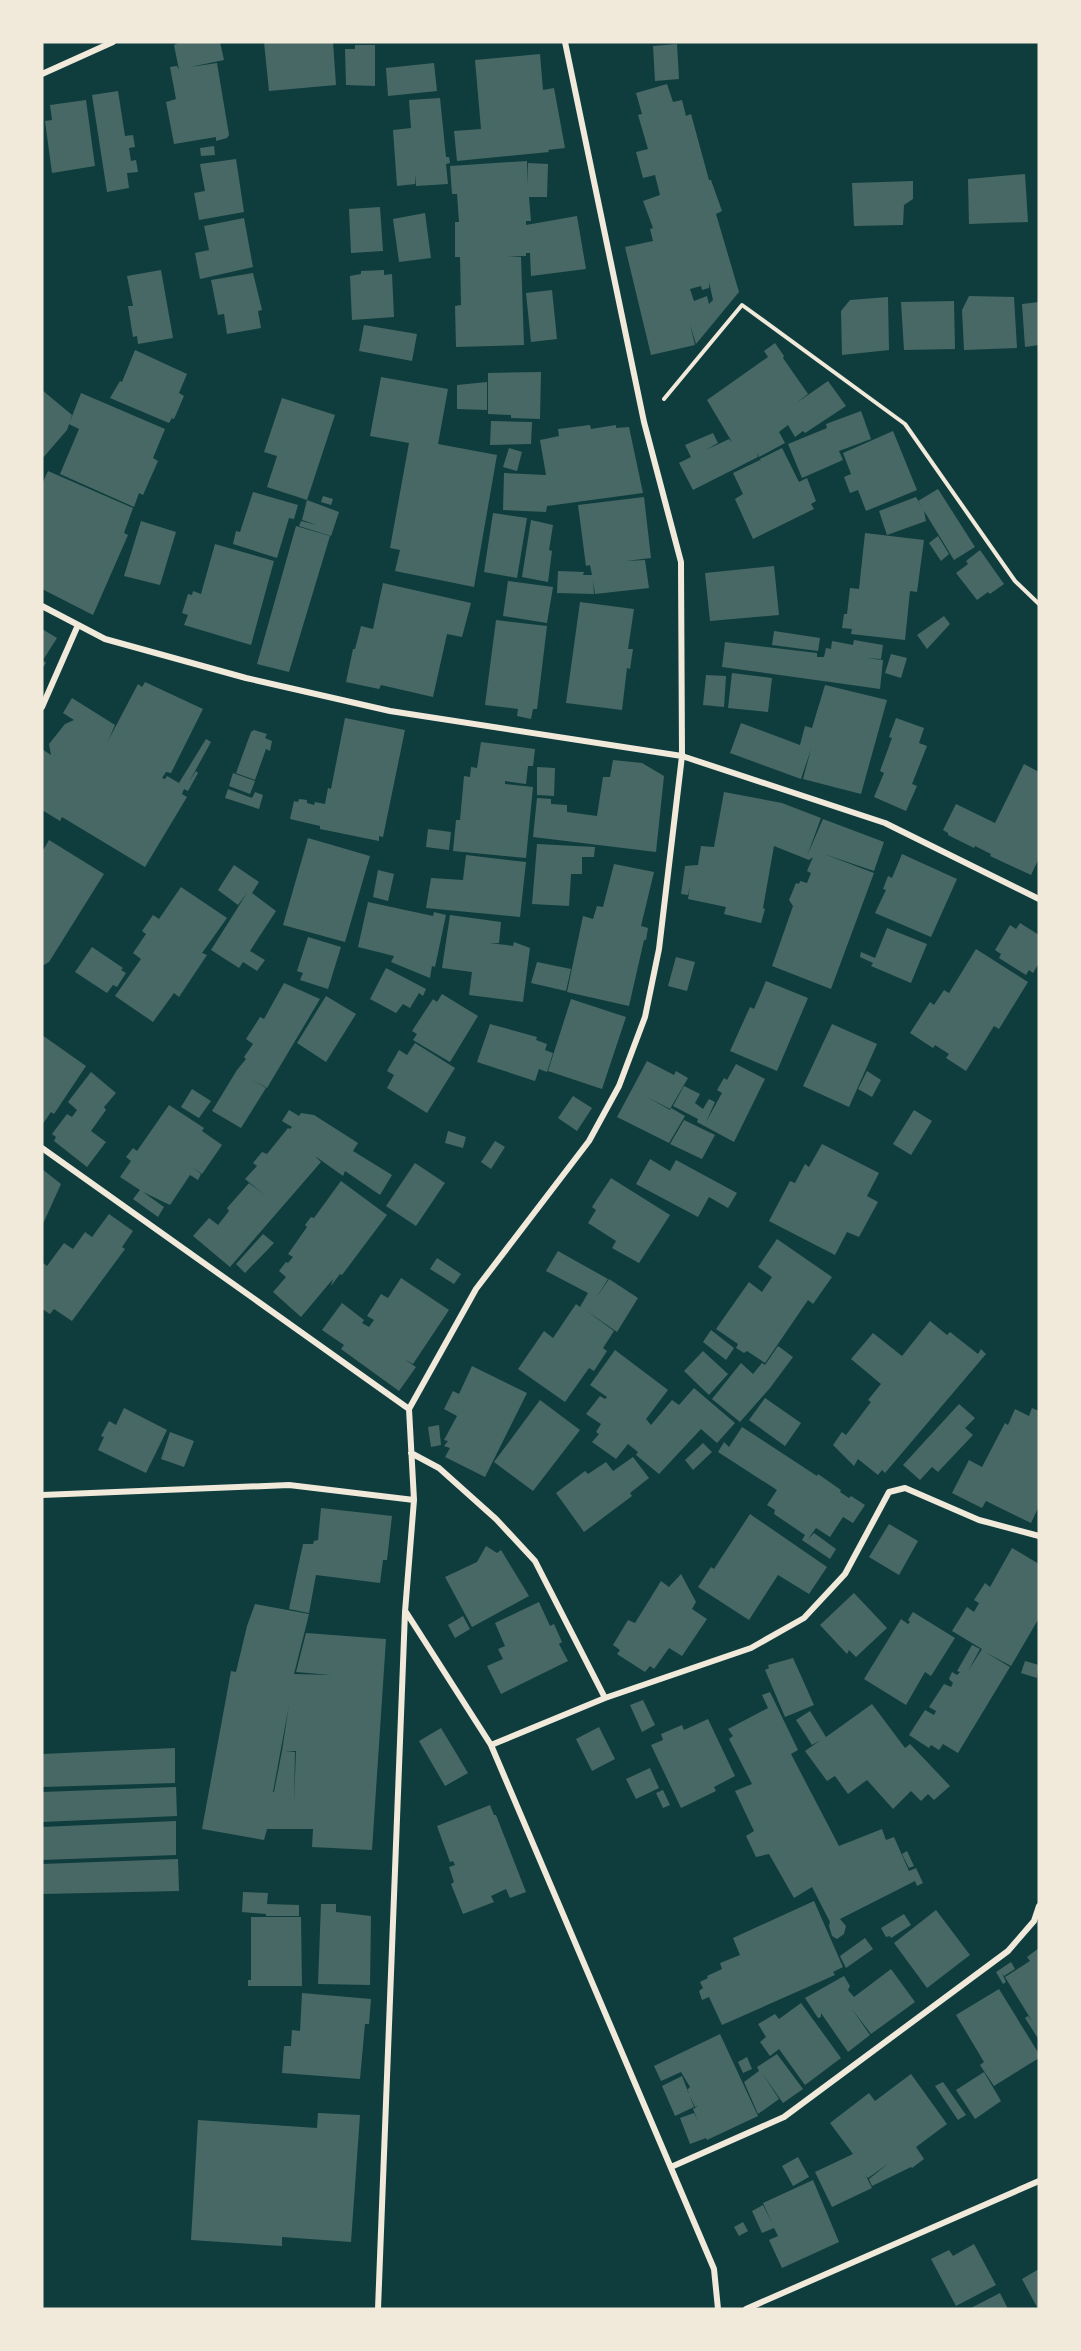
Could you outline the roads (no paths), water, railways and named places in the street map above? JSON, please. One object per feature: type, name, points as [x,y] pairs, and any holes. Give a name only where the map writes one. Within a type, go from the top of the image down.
[{"type":"street","points":[[42,74],[112,42]]},
{"type":"street","points":[[378,2309],[405,1612],[414,1500],[409,1409],[476,1289],[589,1141],[619,1086],[645,1017],[659,949],[682,756],[681,562],[644,422],[565,42]]},
{"type":"street","points":[[42,606],[105,639],[246,678],[390,711],[682,756],[885,823],[1039,899]]},
{"type":"street","points":[[42,707],[78,625]]},
{"type":"street","points":[[42,1148],[409,1409]]},
{"type":"street","points":[[411,1453],[439,1468],[496,1519],[535,1562],[605,1698]]},
{"type":"street","points":[[42,1495],[289,1485],[414,1500]]},
{"type":"street","points":[[491,1745],[605,1698],[750,1648],[804,1618],[845,1574],[889,1492],[904,1488],[979,1520],[1039,1536]]},
{"type":"street","points":[[405,1612],[491,1745],[714,2269],[718,2309]]},
{"type":"street","points":[[671,2167],[784,2117],[1008,1951],[1034,1921],[1039,1906]]},
{"type":"street","points":[[746,2309],[1039,2181]]}]
